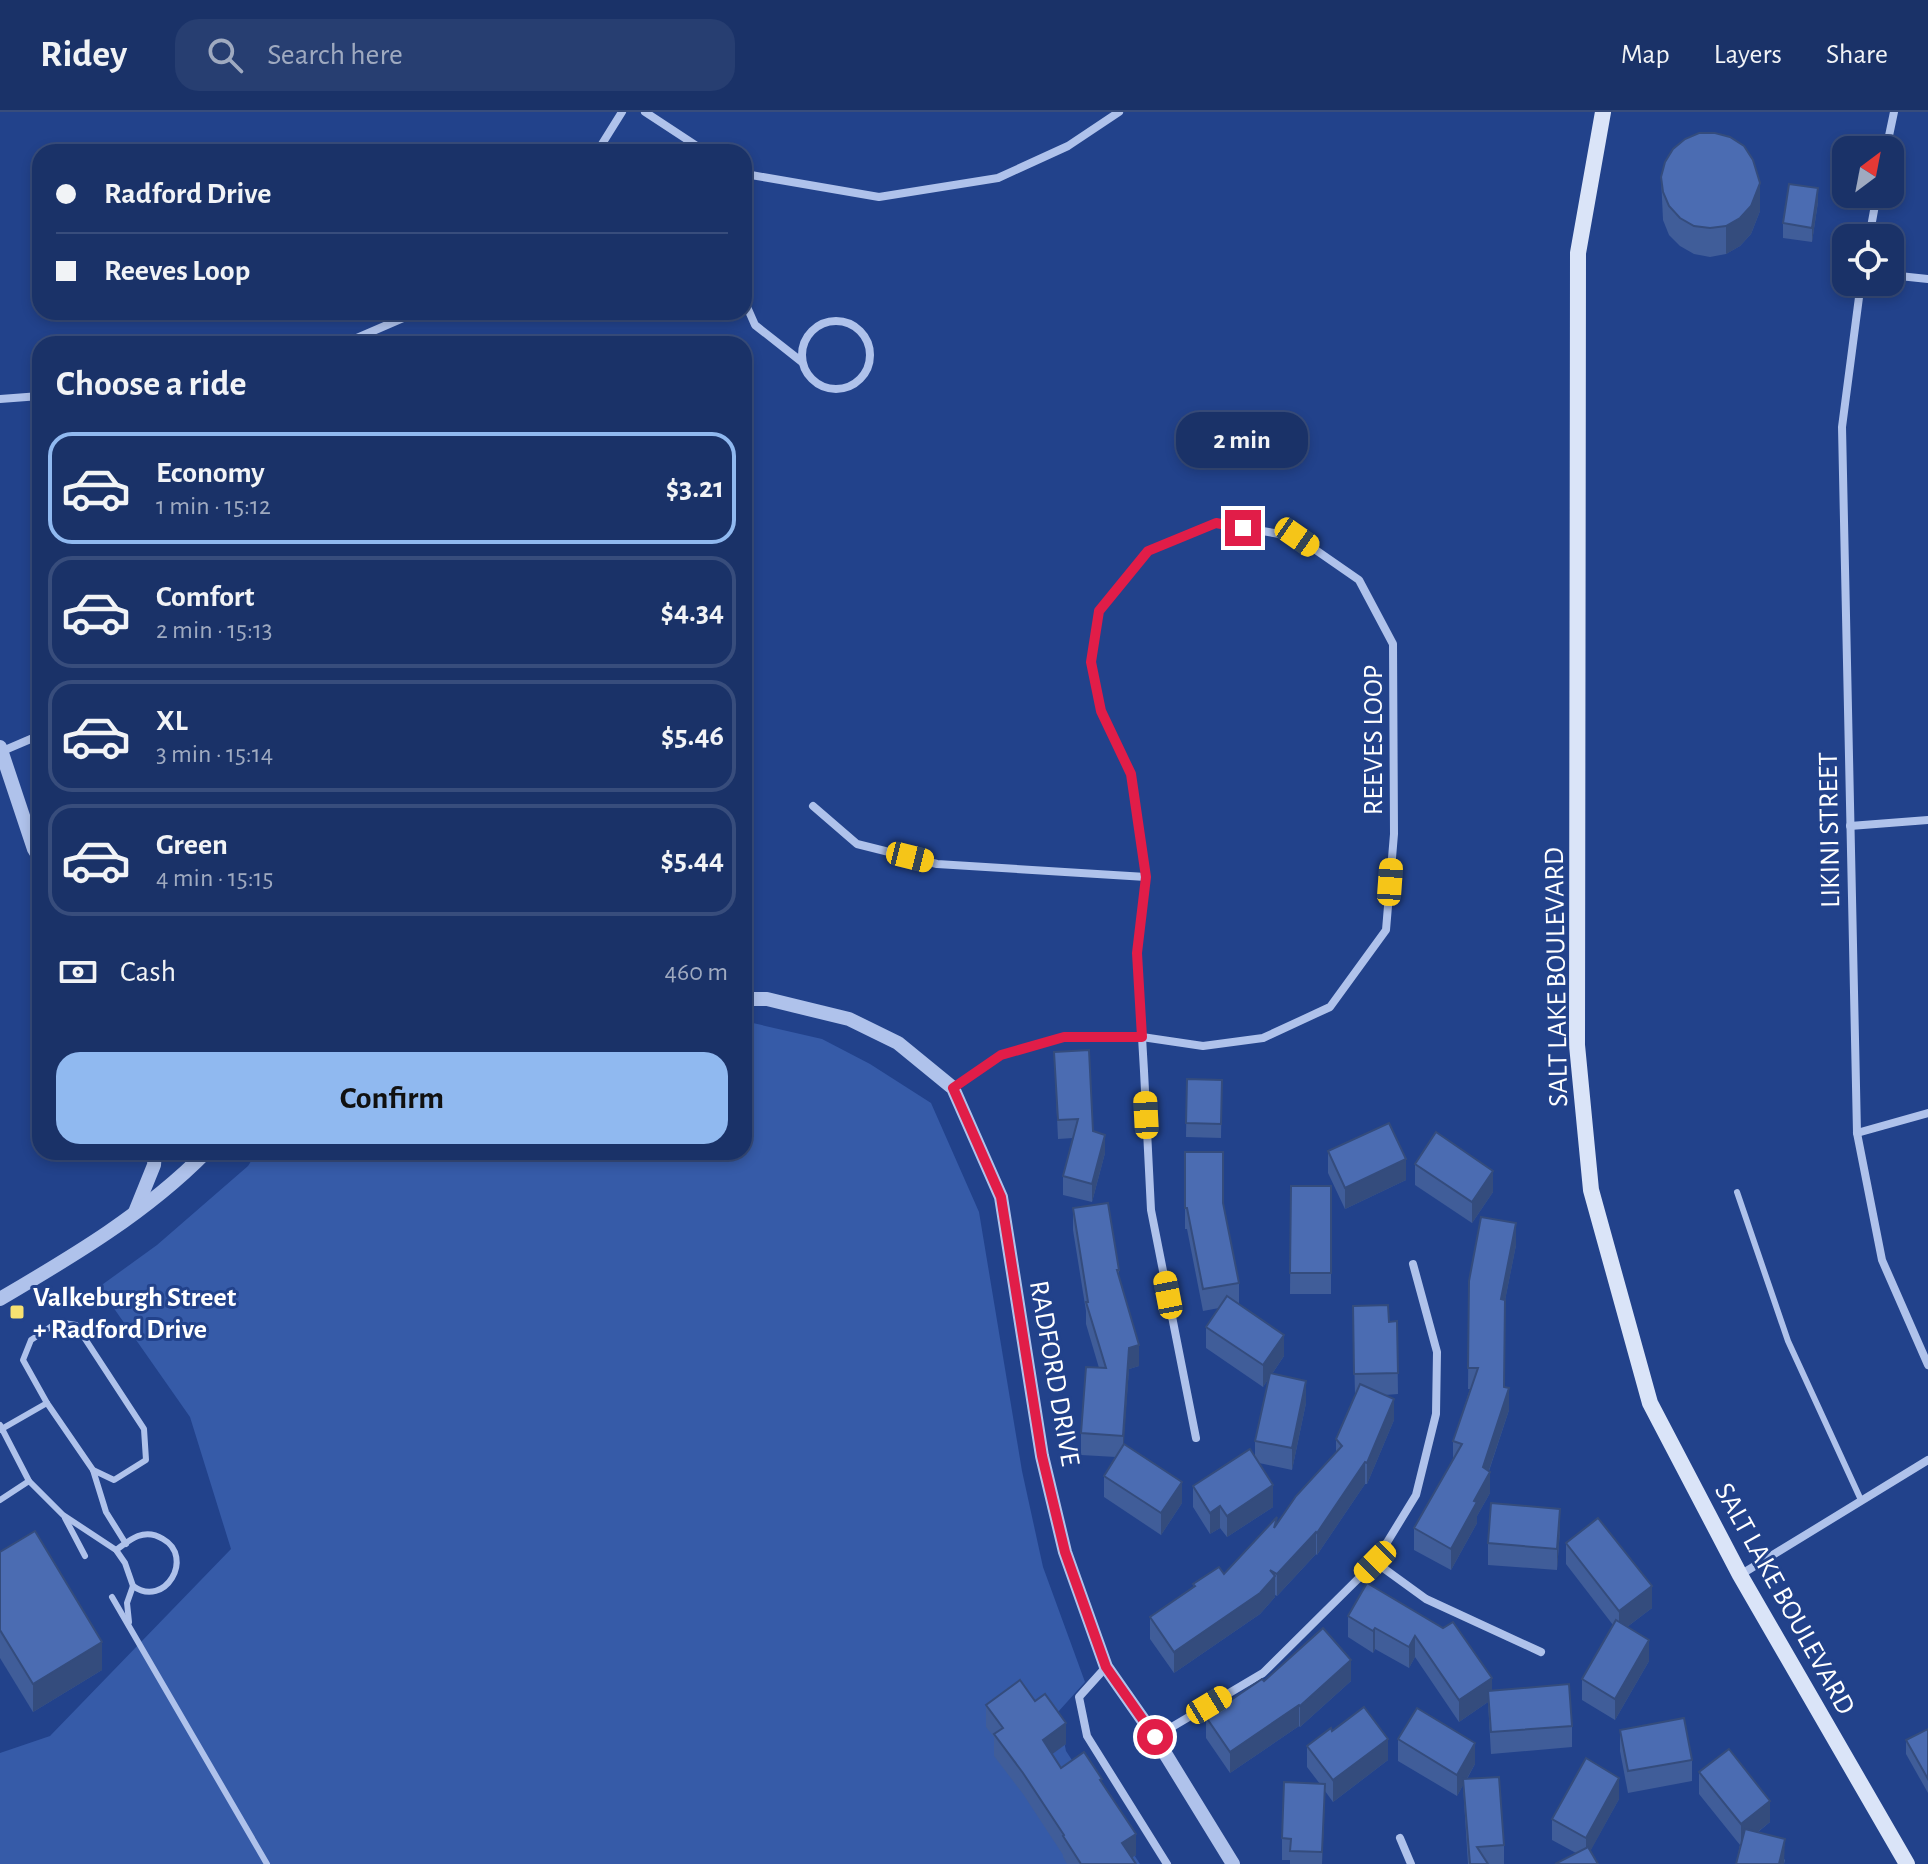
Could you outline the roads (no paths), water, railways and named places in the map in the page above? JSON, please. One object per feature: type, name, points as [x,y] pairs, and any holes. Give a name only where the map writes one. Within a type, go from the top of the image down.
[{"type":"main road","name":"SALT LAKE BOULEVARD","points":[[1603,112],[1578,253],[1577,1045],[1591,1190],[1650,1403],[1740,1575],[1907,1864]]},
{"type":"street","points":[[602,144],[622,112]]},
{"type":"street","points":[[645,112],[694,144]]},
{"type":"street","points":[[752,174],[879,197],[998,178],[1068,146],[1119,112]]},
{"type":"street","points":[[1889,136],[1894,112]]},
{"type":"street","points":[[1904,276],[1928,279]]},
{"type":"street","name":"LIKINI STREET","points":[[1859,296],[1842,427],[1857,1133],[1882,1260],[1928,1365]]},
{"type":"street","points":[[752,318],[755,325],[802,362],[813,381],[823,387],[835,390],[857,382],[870,362],[871,350],[861,331],[852,324],[830,321],[819,324],[804,340],[802,362]]},
{"type":"street","points":[[362,336],[398,320]]},
{"type":"street","points":[[0,399],[32,397]]},
{"type":"street","name":"REEVES LOOP","points":[[953,1088],[1001,1055],[1064,1037],[1142,1037],[1203,1046],[1263,1038],[1330,1007],[1386,930],[1394,834],[1393,644],[1359,580],[1297,537],[1216,523],[1148,551],[1099,611],[1091,662],[1101,711],[1131,774],[1146,877],[1137,953],[1142,1037]]},
{"type":"street","points":[[32,738],[0,751],[32,843]]},
{"type":"street","points":[[813,806],[857,844],[937,864],[1146,877]]},
{"type":"street","points":[[1850,826],[1928,820]]},
{"type":"street","name":"RADFORD DRIVE","points":[[752,999],[767,999],[849,1019],[898,1043],[953,1088],[1001,1197],[1042,1456],[1065,1552],[1106,1667],[1155,1737],[1233,1864]]},
{"type":"street","points":[[1142,1037],[1151,1210],[1196,1438]]},
{"type":"street","points":[[1857,1133],[1928,1113]]},
{"type":"street","points":[[133,1216],[154,1160]]},
{"type":"street","points":[[0,1299],[88,1247],[133,1216],[198,1160]]},
{"type":"street","points":[[1155,1737],[1263,1673],[1375,1562],[1416,1495],[1436,1414],[1437,1352],[1413,1264]]},
{"type":"street","points":[[1740,1575],[1928,1460]]},
{"type":"street","points":[[1375,1562],[1426,1599],[1541,1652]]},
{"type":"street","points":[[1106,1667],[1079,1697],[1087,1736],[1167,1864]]},
{"type":"street","points":[[1400,1838],[1411,1864]]},
{"type":"lane","points":[[1737,1192],[1788,1341],[1861,1500]]},
{"type":"lane","points":[[93,1470],[114,1480],[146,1460],[144,1429],[76,1325],[58,1322],[31,1340],[23,1360],[47,1403],[93,1470],[106,1512],[126,1544]]},
{"type":"lane","points":[[47,1403],[1,1428],[29,1481],[63,1515],[116,1550],[125,1563],[133,1586],[140,1591],[159,1590],[168,1585],[173,1577],[176,1559],[168,1542],[151,1534],[142,1534],[116,1550]]},
{"type":"lane","points":[[0,1500],[29,1481]]},
{"type":"lane","points":[[63,1515],[85,1556]]},
{"type":"lane","points":[[129,1623],[127,1603],[133,1586]]},
{"type":"lane","points":[[112,1597],[267,1864]]},
{"type":"place","name":"Valkeburgh Street + Radford Drive","points":[[17,1312]]}]
